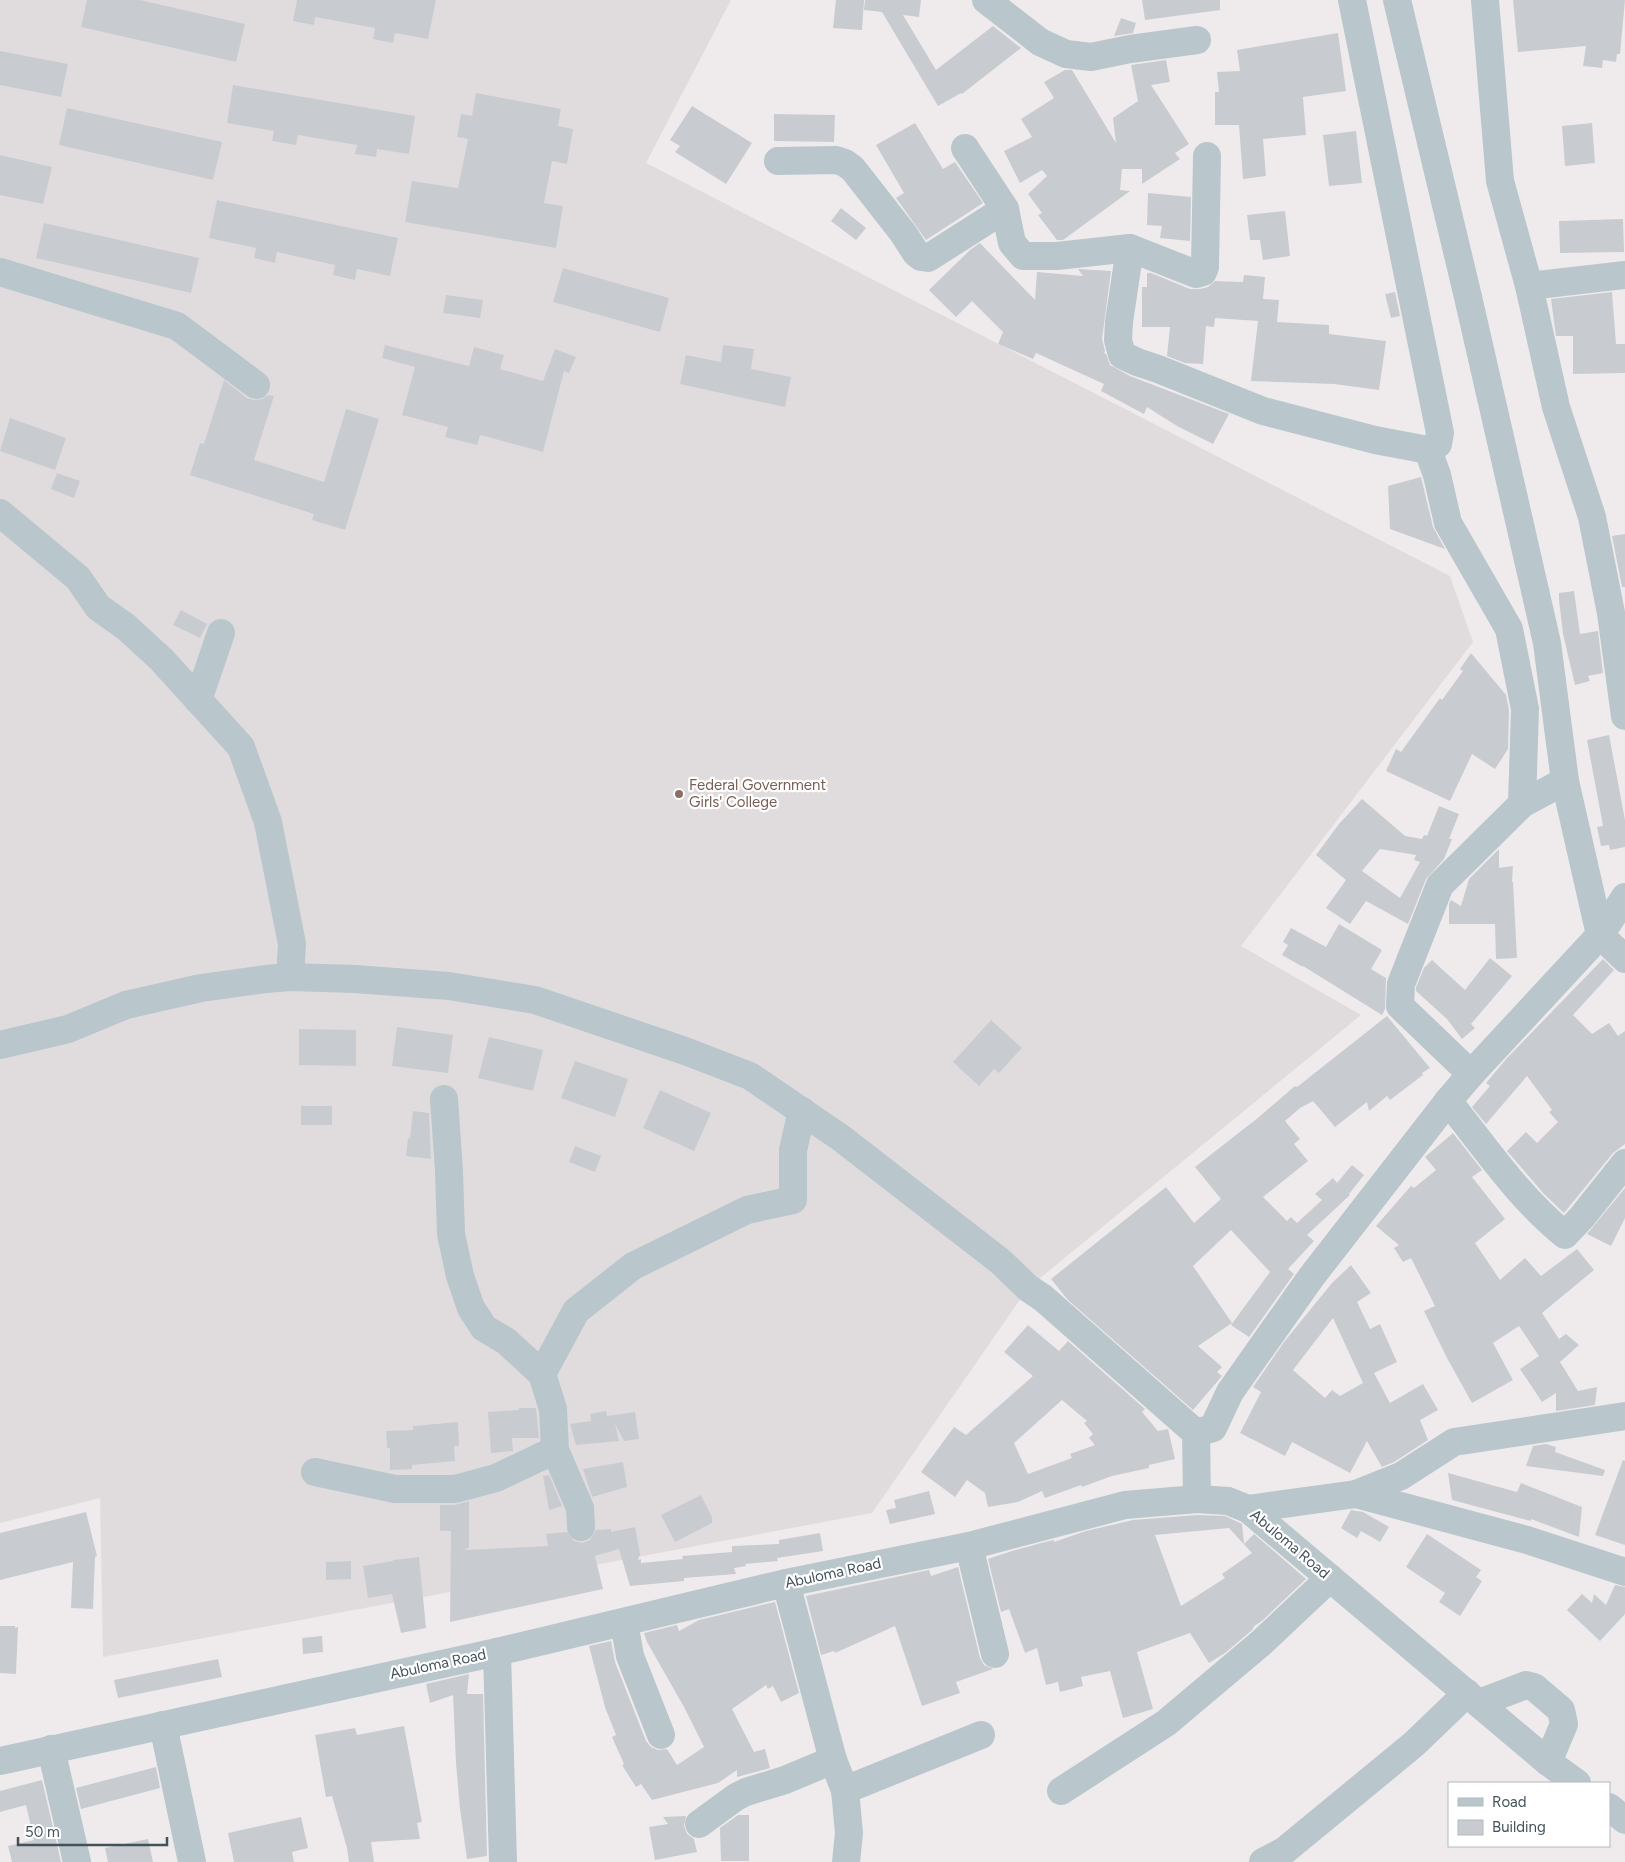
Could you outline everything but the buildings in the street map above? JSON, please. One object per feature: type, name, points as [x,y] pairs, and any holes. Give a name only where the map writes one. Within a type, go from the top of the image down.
[{"type":"street","points":[[986,0],[1040,42],[1066,54],[1091,57],[1130,49],[1197,40]]},
{"type":"street","points":[[1130,248],[1119,322],[1118,340],[1122,355],[1264,411],[1375,440],[1428,450],[1438,444],[1440,433],[1352,0]]},
{"type":"street","points":[[1397,0],[1470,306],[1547,643],[1564,781],[1600,935],[1625,959]]},
{"type":"street","points":[[1485,0],[1500,181],[1529,286],[1556,407],[1592,517],[1611,613],[1625,716]]},
{"type":"street","points":[[965,148],[1004,209],[1012,243],[1023,256],[1057,256],[1130,248],[1196,274],[1203,272],[1205,267],[1207,156]]},
{"type":"street","points":[[778,161],[836,160],[845,163],[852,168],[903,233],[916,253],[921,257],[928,258],[1004,209]]},
{"type":"street","points":[[0,272],[177,326],[256,385]]},
{"type":"street","points":[[1529,286],[1625,275]]},
{"type":"street","points":[[1428,450],[1437,475],[1448,523],[1509,629],[1525,709],[1522,804]]},
{"type":"street","points":[[0,513],[78,578],[98,607],[126,627],[161,659],[241,747],[268,822],[292,944],[290,977]]},
{"type":"street","points":[[0,540],[29,536]]},
{"type":"street","points":[[198,700],[221,633]]},
{"type":"street","points":[[1471,1074],[1400,1006],[1401,984],[1440,885],[1522,804],[1564,781]]},
{"type":"street","points":[[1196,1433],[1213,1428],[1230,1392],[1312,1276],[1448,1101],[1600,935],[1625,897]]},
{"type":"street","points":[[0,1045],[68,1030],[126,1004],[202,988],[290,977],[355,979],[448,986],[535,1000],[685,1051],[750,1076],[802,1111],[841,1138],[1000,1261],[1028,1288],[1043,1298],[1196,1433],[1197,1499]]},
{"type":"street","points":[[444,1099],[452,1234],[460,1276],[471,1308],[484,1328],[506,1341],[542,1374],[553,1409],[555,1450],[580,1508],[582,1527]]},
{"type":"street","points":[[1448,1101],[1523,1195],[1565,1235],[1582,1217],[1625,1163]]},
{"type":"street","points":[[542,1374],[576,1311],[633,1266],[747,1210],[793,1200],[793,1150],[802,1111]]},
{"type":"street","points":[[1248,1509],[1356,1494],[1401,1476],[1454,1442],[1625,1416]]},
{"type":"street","points":[[315,1472],[395,1489],[455,1489],[496,1478],[555,1450]]},
{"type":"street","points":[[1356,1494],[1527,1540],[1625,1572]]},
{"type":"street","name":"Abuloma Road","points":[[0,1760],[497,1652],[786,1583],[969,1546],[1125,1505],[1197,1499],[1228,1501],[1248,1509],[1548,1762],[1576,1782]]},
{"type":"street","points":[[969,1546],[995,1654]]},
{"type":"street","points":[[1061,1791],[1166,1723],[1261,1643],[1330,1578]]},
{"type":"street","points":[[786,1583],[833,1760],[845,1790],[852,1859]]},
{"type":"street","points":[[624,1622],[630,1656],[661,1735]]},
{"type":"street","points":[[497,1652],[503,1862]]},
{"type":"street","points":[[1263,1862],[1284,1851],[1473,1698],[1526,1685],[1534,1687],[1561,1710],[1564,1724],[1548,1762]]},
{"type":"street","points":[[163,1725],[192,1862]]},
{"type":"street","points":[[845,1790],[981,1735]]},
{"type":"street","points":[[51,1749],[77,1862]]},
{"type":"street","points":[[699,1824],[746,1792],[785,1780],[833,1760]]},
{"type":"street","points":[[1610,1808],[1625,1820]]},
{"type":"shaded area","name":"Federal Government Girls' College","points":[[0,0],[731,0],[646,163],[1450,576],[1473,642],[1241,946],[1361,1015],[1028,1288],[872,1513],[103,1657],[100,1498],[0,1523]]},
{"type":"place","name":"Federal Government Girls' College","points":[[679,794]]}]
